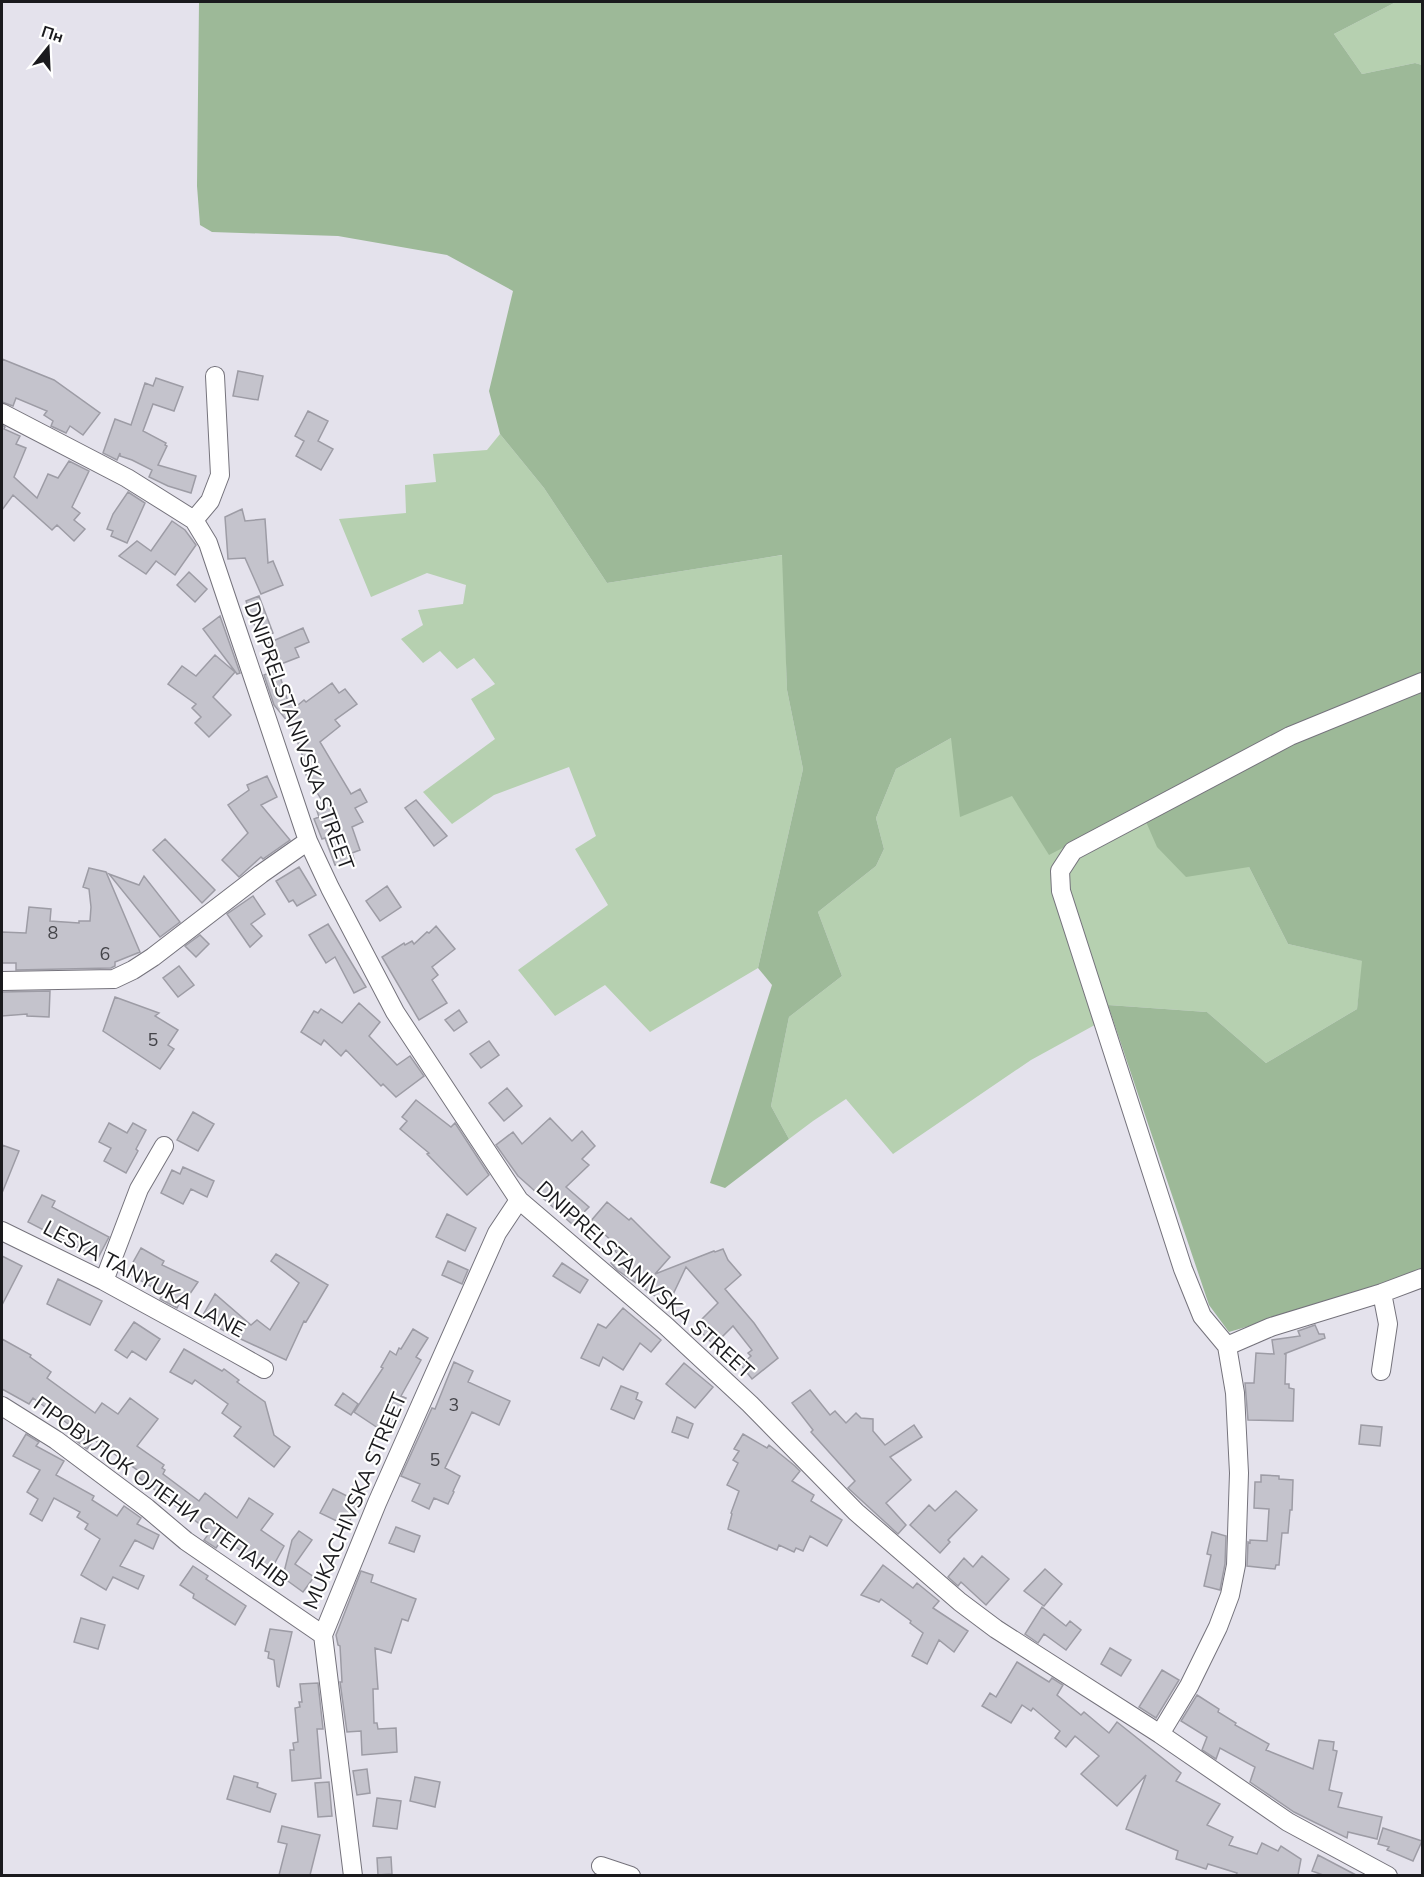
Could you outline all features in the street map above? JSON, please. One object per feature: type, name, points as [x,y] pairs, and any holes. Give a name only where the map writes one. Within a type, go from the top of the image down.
[{"type":"street","points":[[194,520],[210,501],[220,475],[215,376]]},
{"type":"street","name":"DNIPRELSTANIVSKA STREET","points":[[2,413],[127,478],[194,520],[208,543],[308,841],[330,888],[395,1012],[519,1200],[674,1334],[750,1404],[856,1512],[960,1602],[996,1629],[1160,1734],[1288,1822],[1388,1875]]},
{"type":"street","points":[[1160,1734],[1189,1686],[1218,1627],[1230,1595],[1236,1564],[1239,1473],[1234,1393],[1227,1346],[1202,1316],[1183,1269],[1061,891],[1060,871],[1073,851],[1280,741],[1422,682]]},
{"type":"street","points":[[2,981],[114,979],[153,957],[308,841]]},
{"type":"street","points":[[104,1281],[139,1189],[164,1146]]},
{"type":"street","name":"MUKACHIVSKA STREET","points":[[353,1875],[323,1635],[377,1503],[497,1233],[519,1200]]},
{"type":"street","name":"LESYA TANYUKA LANE","points":[[2,1231],[104,1281],[264,1370]]},
{"type":"street","points":[[1227,1346],[1271,1327],[1382,1293],[1422,1278]]},
{"type":"street","points":[[1381,1371],[1388,1324],[1382,1293]]},
{"type":"street","name":"ПРОВУЛОК ОЛЕНИ СТЕПАНІВ","points":[[2,1406],[56,1440],[147,1508],[186,1541],[323,1635]]},
{"type":"street","points":[[601,1866],[631,1875]]},
{"type":"green space","points":[[199,2],[1396,2],[1334,34],[1362,74],[1415,63],[1422,65],[1422,1271],[1364,1292],[1229,1332],[1209,1305],[1108,1005],[1207,1012],[1266,1063],[1357,1009],[1362,961],[1288,944],[1249,867],[1186,877],[1157,847],[1140,808],[1049,855],[1012,796],[960,817],[951,738],[896,769],[876,818],[884,849],[876,866],[818,912],[842,976],[789,1017],[771,1106],[789,1139],[725,1188],[710,1183],[772,985],[758,968],[803,769],[787,690],[782,555],[607,583],[544,488],[500,434],[489,391],[513,291],[447,255],[338,236],[212,232],[200,225],[197,186]]},
{"type":"green space","points":[[1396,2],[1422,2],[1422,65],[1415,63],[1362,74],[1334,34]]},
{"type":"green space","points":[[500,434],[544,488],[607,583],[783,555],[787,690],[803,769],[758,968],[650,1032],[605,985],[555,1016],[518,970],[608,905],[575,849],[596,836],[569,767],[494,795],[452,824],[423,792],[495,739],[471,699],[495,684],[474,658],[457,669],[440,651],[423,663],[401,639],[423,625],[418,610],[463,604],[466,585],[427,573],[371,597],[339,519],[406,513],[405,485],[436,482],[433,454],[487,450]]},
{"type":"green space","points":[[951,738],[1012,796],[1140,808],[1249,867],[1288,944],[1363,961],[1357,1009],[1266,1063],[1207,1012],[1108,1005],[1102,1021],[1031,1060],[893,1154],[846,1099],[789,1139],[771,1106],[789,1017],[842,976],[818,912],[876,866],[884,849],[876,818],[896,769]]},
{"type":"building","points":[[2,359],[54,380],[100,413],[83,435],[70,426],[66,433],[51,426],[53,421],[44,415],[47,411],[16,398],[13,406],[2,402]]},
{"type":"building","points":[[238,371],[263,376],[258,400],[233,396]]},
{"type":"building","points":[[156,378],[183,387],[174,411],[153,404],[143,431],[166,443],[167,446],[158,465],[196,476],[191,493],[149,477],[152,470],[120,456],[120,453],[117,460],[103,453],[115,419],[131,425],[145,383],[153,386]]},
{"type":"building","points":[[308,411],[328,421],[318,441],[333,449],[321,470],[296,456],[304,441],[295,436]]},
{"type":"building","points":[[2,425],[4,429],[20,436],[16,444],[26,448],[14,477],[37,498],[48,474],[58,478],[69,461],[89,471],[72,507],[80,513],[74,520],[85,529],[74,541],[57,525],[52,530],[13,495],[2,510]]},
{"type":"building","points":[[128,492],[145,503],[127,543],[111,536],[113,531],[107,529],[113,514]]},
{"type":"building","points":[[242,509],[245,521],[265,519],[268,563],[273,561],[283,585],[261,594],[245,558],[228,559],[225,517]]},
{"type":"building","points":[[172,521],[185,530],[196,545],[175,575],[156,561],[146,574],[119,556],[137,541],[151,551]]},
{"type":"building","points":[[189,572],[207,589],[195,602],[177,585]]},
{"type":"building","points":[[259,596],[273,633],[259,638],[246,601]]},
{"type":"building","points":[[220,616],[240,673],[237,674],[203,629]]},
{"type":"building","points":[[303,628],[309,642],[295,648],[299,657],[276,666],[266,644]]},
{"type":"building","points":[[215,655],[235,672],[213,697],[231,715],[209,737],[195,723],[201,717],[192,708],[196,704],[168,684],[182,666],[196,676]]},
{"type":"building","points":[[278,670],[289,705],[295,701],[298,705],[304,700],[306,702],[332,683],[339,693],[345,689],[357,704],[335,720],[340,726],[320,742],[351,794],[360,789],[367,802],[355,808],[363,822],[352,827],[360,850],[352,853],[354,859],[335,865],[325,838],[322,839],[314,819],[319,817],[315,805],[323,802],[303,770],[307,768],[295,735],[298,734],[274,705],[264,675]]},
{"type":"building","points":[[267,776],[277,797],[261,805],[290,840],[263,859],[261,857],[239,877],[222,860],[248,833],[228,805],[249,790],[247,785]]},
{"type":"building","points":[[416,800],[447,836],[434,846],[405,808]]},
{"type":"building","points":[[165,839],[215,890],[202,903],[153,850]]},
{"type":"building","points":[[299,867],[316,895],[297,906],[293,900],[289,902],[276,881]]},
{"type":"building","points":[[89,868],[106,872],[140,952],[115,962],[115,966],[111,968],[16,970],[16,963],[2,963],[2,932],[26,933],[29,907],[51,909],[50,921],[79,923],[79,921],[90,921],[89,889],[83,887]]},
{"type":"building","points":[[109,874],[139,885],[144,876],[180,922],[160,937]]},
{"type":"building","points":[[387,886],[401,907],[380,921],[366,901]]},
{"type":"building","points":[[253,896],[265,914],[251,924],[262,936],[250,947],[227,914]]},
{"type":"building","points":[[328,924],[366,987],[354,993],[335,957],[326,963],[309,935]]},
{"type":"building","points":[[436,926],[455,949],[432,967],[438,975],[432,980],[447,1003],[419,1020],[382,957],[404,943],[405,945],[412,941],[414,944]]},
{"type":"building","points":[[200,935],[209,944],[196,957],[185,946]]},
{"type":"building","points":[[179,966],[194,985],[178,997],[163,978]]},
{"type":"building","points":[[50,991],[49,1017],[27,1016],[27,1014],[2,1016],[2,992]]},
{"type":"building","points":[[115,997],[159,1013],[155,1016],[178,1030],[168,1045],[174,1049],[160,1069],[103,1031]]},
{"type":"building","points":[[359,1003],[380,1022],[369,1036],[397,1065],[410,1056],[424,1076],[396,1097],[383,1084],[381,1086],[346,1050],[341,1056],[324,1040],[321,1045],[301,1032],[314,1011],[318,1013],[321,1009],[342,1023]]},
{"type":"building","points":[[459,1010],[467,1022],[454,1031],[445,1020]]},
{"type":"building","points":[[489,1041],[499,1055],[481,1068],[470,1054]]},
{"type":"building","points":[[507,1088],[522,1106],[504,1121],[489,1103]]},
{"type":"building","points":[[416,1100],[451,1127],[455,1123],[489,1175],[467,1195],[427,1154],[429,1153],[400,1129],[407,1121],[402,1117]]},
{"type":"building","points":[[193,1112],[214,1124],[198,1151],[177,1140]]},
{"type":"building","points":[[550,1118],[572,1141],[582,1131],[595,1146],[582,1159],[589,1165],[566,1187],[589,1207],[572,1224],[518,1176],[496,1145],[513,1132],[522,1144]]},
{"type":"building","points":[[109,1123],[127,1133],[133,1123],[146,1130],[126,1173],[104,1161],[111,1148],[99,1142]]},
{"type":"building","points":[[2,1145],[19,1151],[2,1193]]},
{"type":"building","points":[[183,1167],[214,1181],[207,1197],[191,1189],[183,1204],[161,1193],[172,1170],[180,1174]]},
{"type":"building","points":[[42,1195],[55,1201],[52,1207],[109,1237],[98,1258],[28,1222]]},
{"type":"building","points":[[607,1202],[629,1220],[631,1218],[670,1257],[655,1274],[723,1249],[728,1260],[741,1275],[725,1289],[754,1323],[778,1358],[752,1379],[741,1365],[751,1356],[748,1353],[752,1350],[733,1326],[714,1345],[695,1326],[718,1303],[686,1267],[668,1305],[617,1270],[611,1263],[619,1255],[615,1251],[619,1247],[590,1222]]},
{"type":"building","points":[[447,1214],[476,1228],[465,1251],[436,1237]]},
{"type":"building","points":[[141,1248],[164,1261],[162,1265],[198,1282],[183,1304],[180,1302],[177,1308],[160,1299],[163,1293],[127,1273]]},
{"type":"building","points":[[276,1254],[328,1285],[306,1322],[304,1321],[286,1360],[230,1334],[203,1315],[215,1294],[251,1325],[257,1320],[270,1330],[299,1283],[271,1261]]},
{"type":"building","points":[[2,1256],[22,1266],[2,1305]]},
{"type":"building","points":[[448,1261],[468,1270],[462,1284],[442,1275]]},
{"type":"building","points":[[562,1263],[588,1280],[580,1293],[553,1276]]},
{"type":"building","points":[[58,1279],[102,1301],[90,1325],[47,1304]]},
{"type":"building","points":[[623,1308],[661,1340],[651,1352],[640,1343],[623,1370],[603,1357],[599,1366],[581,1358],[598,1324],[606,1328]]},
{"type":"building","points":[[134,1322],[160,1339],[146,1360],[132,1351],[127,1358],[115,1350]]},
{"type":"building","points":[[1315,1325],[1319,1334],[1324,1334],[1325,1338],[1284,1354],[1286,1354],[1285,1384],[1289,1384],[1289,1388],[1294,1389],[1293,1421],[1248,1420],[1245,1383],[1254,1383],[1256,1353],[1274,1354],[1272,1340],[1300,1336],[1298,1331]]},
{"type":"building","points":[[413,1329],[428,1338],[416,1357],[421,1360],[401,1396],[406,1398],[384,1432],[354,1412],[383,1368],[381,1367],[390,1351],[396,1355]]},
{"type":"building","points":[[2,1339],[31,1355],[30,1357],[51,1372],[47,1378],[95,1413],[102,1403],[118,1414],[130,1398],[158,1419],[137,1446],[164,1465],[163,1474],[199,1501],[205,1493],[237,1518],[249,1498],[273,1514],[261,1530],[284,1546],[271,1570],[269,1571],[223,1538],[216,1548],[204,1540],[210,1532],[137,1476],[140,1472],[94,1440],[87,1449],[74,1439],[79,1432],[33,1398],[29,1404],[2,1389]]},
{"type":"building","points":[[184,1349],[222,1371],[224,1369],[239,1380],[237,1382],[265,1402],[274,1435],[290,1447],[274,1467],[234,1436],[241,1427],[222,1413],[228,1404],[195,1380],[192,1384],[170,1372]]},
{"type":"building","points":[[454,1362],[473,1371],[468,1382],[510,1401],[499,1425],[472,1412],[445,1468],[460,1476],[454,1492],[448,1504],[434,1498],[429,1509],[412,1501],[420,1484],[401,1476],[432,1408],[435,1409]]},
{"type":"building","points":[[684,1363],[713,1387],[695,1408],[666,1384]]},
{"type":"building","points":[[621,1386],[638,1393],[636,1399],[642,1402],[634,1419],[611,1409]]},
{"type":"building","points":[[810,1390],[830,1415],[835,1411],[846,1423],[856,1413],[861,1418],[873,1419],[873,1431],[885,1445],[914,1425],[922,1437],[890,1457],[911,1480],[886,1503],[906,1525],[898,1534],[848,1488],[855,1481],[811,1432],[813,1430],[792,1403]]},
{"type":"building","points":[[343,1393],[358,1404],[351,1415],[335,1405]]},
{"type":"building","points":[[677,1417],[693,1424],[688,1438],[672,1432]]},
{"type":"building","points":[[1361,1425],[1382,1427],[1380,1446],[1359,1444]]},
{"type":"building","points":[[26,1434],[39,1442],[36,1446],[64,1461],[56,1475],[94,1496],[92,1500],[117,1516],[124,1506],[141,1518],[137,1524],[159,1535],[153,1549],[135,1540],[120,1566],[144,1576],[138,1589],[113,1577],[106,1590],[81,1575],[100,1539],[85,1529],[88,1524],[77,1517],[80,1512],[54,1498],[42,1521],[30,1514],[38,1499],[27,1492],[40,1470],[13,1456]]},
{"type":"building","points":[[743,1434],[767,1448],[769,1445],[795,1466],[800,1471],[792,1481],[814,1495],[811,1501],[842,1520],[827,1546],[810,1536],[803,1551],[796,1548],[794,1552],[779,1545],[777,1550],[728,1529],[739,1491],[727,1485],[738,1463],[733,1460],[739,1451],[734,1449]]},
{"type":"building","points":[[1261,1475],[1293,1480],[1292,1510],[1290,1510],[1288,1533],[1282,1533],[1279,1565],[1276,1565],[1275,1569],[1247,1566],[1248,1542],[1250,1543],[1250,1540],[1267,1541],[1269,1509],[1254,1508],[1255,1482],[1261,1482]]},
{"type":"building","points":[[333,1489],[359,1502],[347,1526],[320,1513]]},
{"type":"building","points":[[956,1491],[977,1510],[948,1540],[950,1542],[940,1553],[910,1525],[929,1505],[935,1511]]},
{"type":"building","points":[[396,1527],[420,1536],[414,1552],[389,1543]]},
{"type":"building","points":[[299,1531],[312,1540],[295,1564],[314,1577],[303,1592],[285,1579],[282,1580],[292,1540]]},
{"type":"building","points":[[1212,1532],[1226,1536],[1225,1564],[1220,1590],[1204,1586],[1211,1555],[1207,1554]]},
{"type":"building","points":[[982,1556],[1009,1579],[986,1605],[961,1582],[958,1586],[948,1577],[964,1558],[973,1567]]},
{"type":"building","points":[[883,1565],[913,1588],[917,1583],[939,1601],[933,1608],[968,1631],[954,1652],[939,1640],[927,1664],[912,1656],[923,1633],[881,1599],[879,1602],[861,1595]]},
{"type":"building","points":[[193,1566],[208,1576],[206,1579],[246,1606],[235,1625],[193,1598],[194,1594],[180,1585]]},
{"type":"building","points":[[1045,1569],[1062,1584],[1044,1606],[1024,1591]]},
{"type":"building","points":[[361,1571],[373,1575],[371,1582],[416,1599],[408,1621],[402,1619],[391,1653],[375,1648],[378,1689],[373,1689],[374,1723],[377,1723],[378,1729],[396,1728],[397,1752],[362,1755],[361,1731],[347,1732],[340,1682],[342,1682],[340,1646],[336,1635]]},
{"type":"building","points":[[1042,1607],[1066,1626],[1070,1621],[1081,1630],[1066,1650],[1044,1634],[1038,1643],[1025,1634]]},
{"type":"building","points":[[81,1618],[105,1625],[98,1649],[74,1642]]},
{"type":"building","points":[[270,1629],[292,1632],[279,1687],[274,1660],[268,1658],[269,1652],[265,1651]]},
{"type":"building","points":[[1110,1648],[1131,1660],[1121,1676],[1101,1664]]},
{"type":"building","points":[[1017,1662],[1049,1682],[1052,1678],[1063,1685],[1057,1695],[1081,1715],[1084,1712],[1109,1733],[1117,1722],[1181,1773],[1176,1781],[1220,1804],[1207,1825],[1233,1837],[1229,1845],[1257,1854],[1262,1843],[1278,1851],[1281,1846],[1301,1859],[1298,1875],[1236,1875],[1237,1873],[1208,1864],[1206,1869],[1176,1859],[1178,1851],[1126,1829],[1146,1775],[1117,1806],[1081,1774],[1099,1756],[1075,1736],[1066,1747],[1055,1738],[1060,1731],[1033,1708],[1031,1711],[1022,1705],[1011,1723],[982,1706],[990,1693],[996,1697]]},
{"type":"building","points":[[1162,1670],[1179,1680],[1156,1718],[1139,1707]]},
{"type":"building","points":[[318,1683],[323,1729],[317,1729],[321,1778],[292,1781],[290,1750],[294,1750],[293,1743],[298,1742],[295,1708],[300,1707],[299,1702],[302,1702],[300,1684]]},
{"type":"building","points":[[1197,1695],[1219,1709],[1218,1712],[1236,1723],[1235,1725],[1269,1744],[1266,1750],[1313,1769],[1319,1740],[1334,1742],[1333,1750],[1337,1751],[1329,1790],[1342,1793],[1338,1807],[1382,1817],[1377,1839],[1348,1832],[1347,1838],[1294,1812],[1250,1782],[1255,1767],[1220,1748],[1216,1759],[1202,1750],[1207,1737],[1181,1721]]},
{"type":"building","points":[[367,1769],[370,1793],[357,1795],[353,1771]]},
{"type":"building","points":[[234,1776],[258,1783],[257,1787],[276,1794],[270,1812],[227,1799]]},
{"type":"building","points":[[415,1777],[440,1782],[435,1807],[410,1801]]},
{"type":"building","points":[[329,1782],[332,1816],[318,1817],[315,1783]]},
{"type":"building","points":[[377,1798],[401,1801],[397,1829],[373,1826]]},
{"type":"building","points":[[282,1826],[320,1835],[310,1875],[279,1875],[287,1844],[278,1842]]},
{"type":"building","points":[[1383,1828],[1422,1841],[1413,1861],[1387,1850],[1389,1847],[1378,1844]]},
{"type":"building","points":[[1318,1855],[1356,1875],[1323,1875],[1312,1871]]},
{"type":"building","points":[[391,1857],[392,1874],[378,1875],[377,1858]]}]
